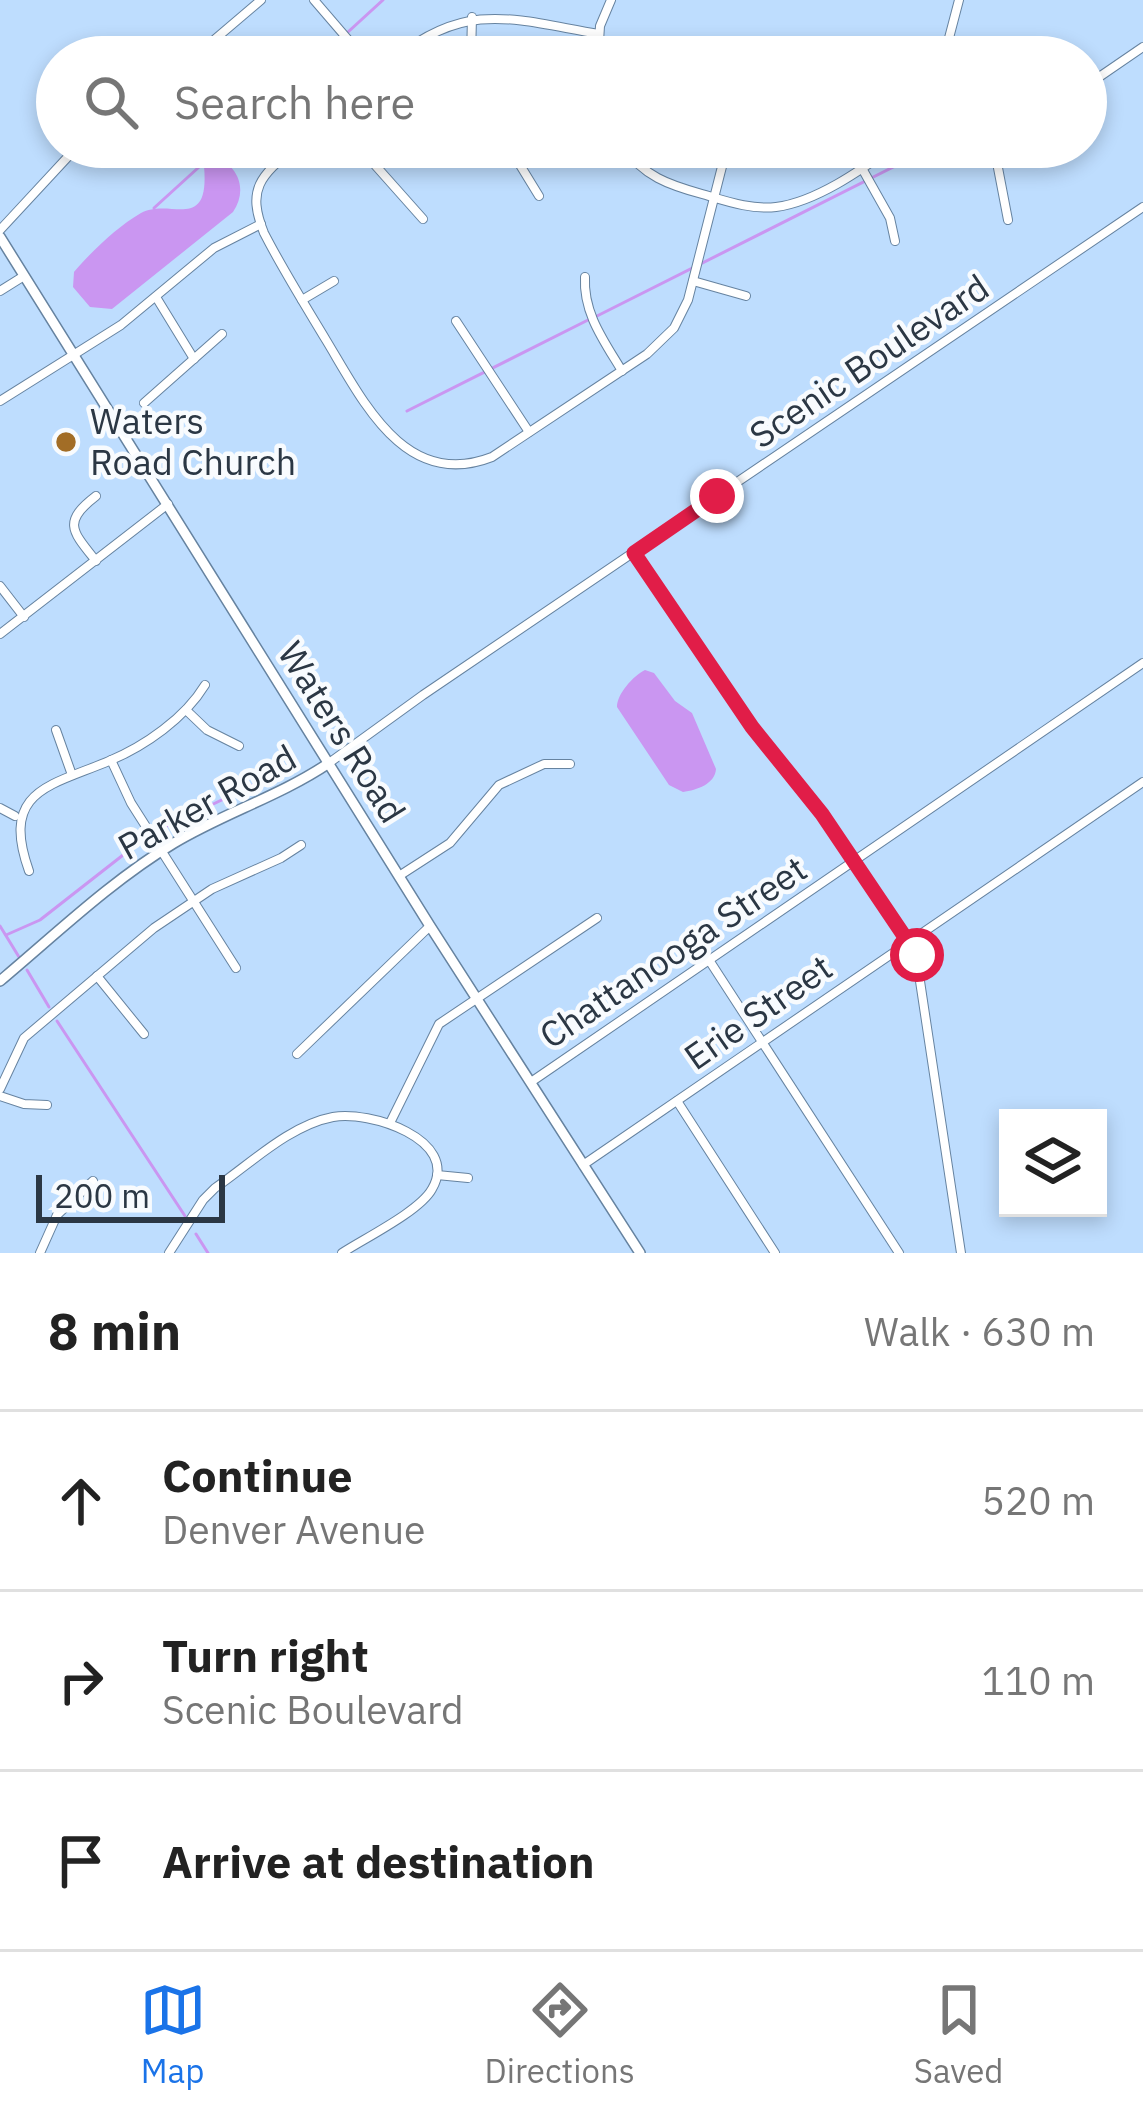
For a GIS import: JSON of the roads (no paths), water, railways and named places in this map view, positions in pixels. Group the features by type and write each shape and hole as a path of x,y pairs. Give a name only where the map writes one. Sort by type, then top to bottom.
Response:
{"street":[{"path":"219,36 261,0"},
{"path":"314,0 345,36"},
{"path":"423,36 472,16 599,34 611,0"},
{"path":"949,36 958,0"},
{"path":"472,16 472,36"},
{"path":"1107,72 1143,47"},
{"path":"0,233 58,168"},
{"path":"270,168 257,189 256,207 302,300 375,421 420,457 446,465 477,463 656,349 674,328 693,281 722,168"},
{"path":"378,168 423,219"},
{"path":"522,168 539,196"},
{"path":"642,168 660,181 749,206 791,204 859,168"},
{"path":"862,168 890,218 895,241"},
{"path":"998,168 1008,220"},
{"name":"Scenic Boulevard","path":"329,764 1143,207"},
{"path":"1,398 74,355 156,297 214,248 261,224"},
{"name":"Waters Road","path":"0,233 430,926 640,1253"},
{"path":"0,291 24,276"},
{"path":"585,278 586,302 622,370"},
{"path":"302,300 334,281"},
{"path":"693,281 746,296"},
{"path":"156,297 194,358"},
{"path":"456,321 529,432"},
{"path":"144,403 222,334"},
{"path":"96,561 77,538 73,525 76,513 97,496"},
{"path":"0,634 168,504"},
{"path":"634,553 764,744 854,861 917,955 962,1253"},
{"path":"0,586 24,617"},
{"name":"Chattanooga Street","path":"531,1082 1143,663"},
{"path":"29,872 17,847 15,816 32,792 139,746 186,710 205,685"},
{"path":"186,710 207,730 239,746"},
{"path":"56,730 72,775"},
{"path":"111,760 131,803 236,968"},
{"name":"Parker Road","path":"0,981 161,851 295,786 329,764"},
{"path":"399,876 450,843 500,785 544,764 571,764"},
{"name":"Erie Street","path":"583,1165 1143,782"},
{"path":"0,808 15,816"},
{"path":"47,1105 24,1105 0,1093 24,1038 192,901 301,845"},
{"path":"391,1123 434,1030 597,918"},
{"path":"297,1054 430,926"},
{"path":"709,960 899,1253"},
{"path":"97,976 144,1034"},
{"path":"677,1101 775,1253"},
{"path":"169,1253 215,1188 301,1129 332,1117 354,1115 391,1123 431,1151 436,1175 430,1193 358,1249 342,1253"},
{"path":"436,1175 468,1178"},
{"path":"40,1253 57,1214 93,1181"}],"waterway":[{"path":"348,32 383,0"},
{"path":"154,208 198,168"},
{"path":"597,316 891,168"},
{"path":"407,411 588,320"},
{"path":"163,828 295,765"},
{"path":"6,935 40,920 141,841"},
{"path":"0,926 19,957"},
{"path":"27,970 49,1007"},
{"path":"57,1021 185,1216"},
{"path":"196,1234 208,1253"}],"place":[{"name":"Waters Road Church","path":"66,442"}]}
